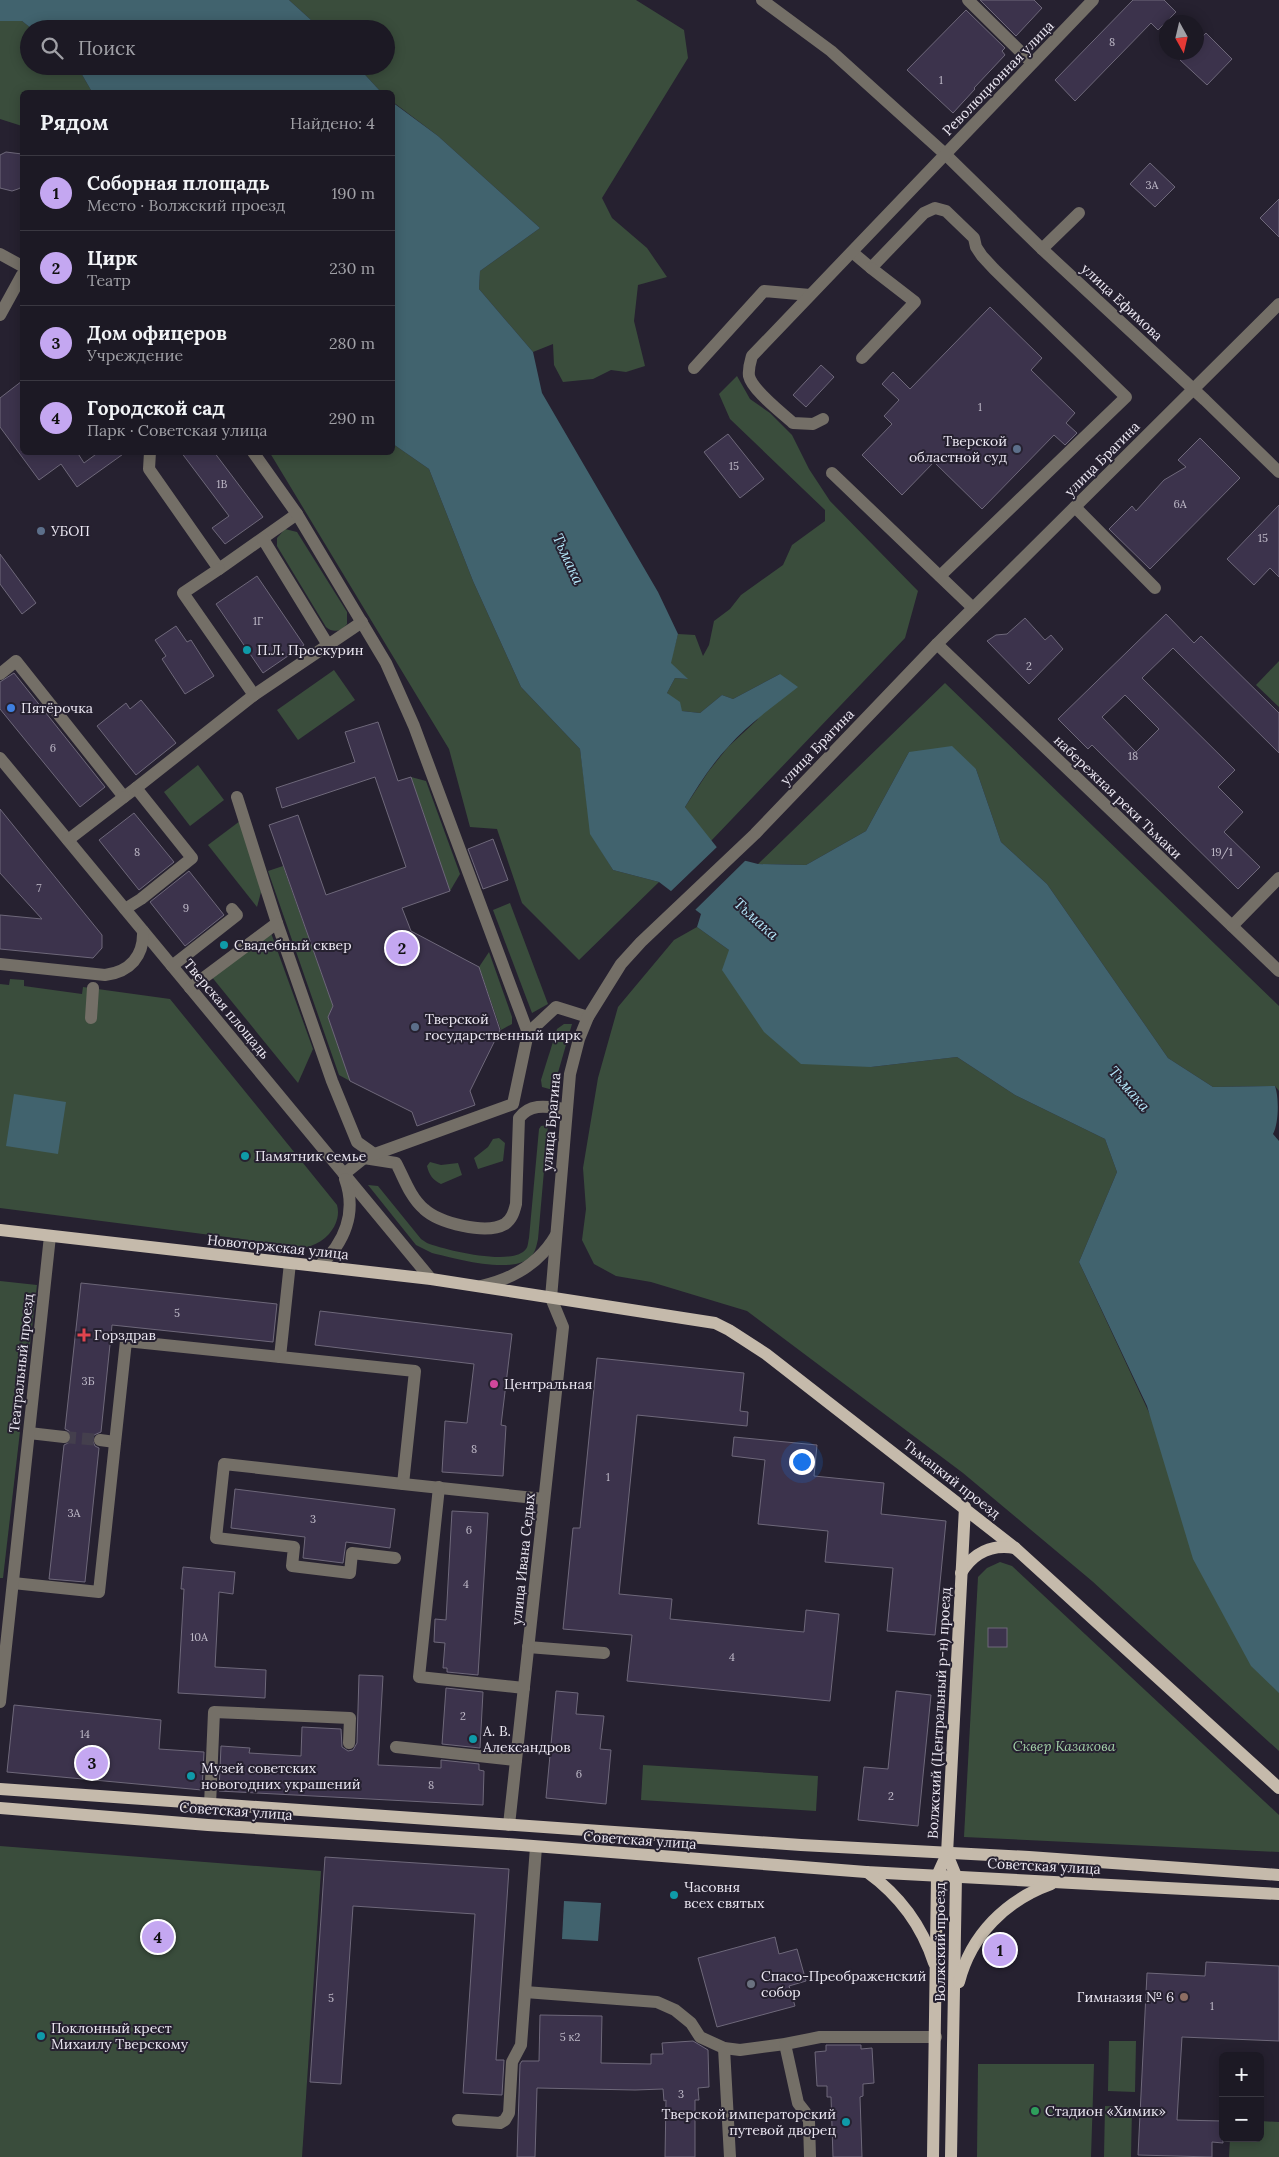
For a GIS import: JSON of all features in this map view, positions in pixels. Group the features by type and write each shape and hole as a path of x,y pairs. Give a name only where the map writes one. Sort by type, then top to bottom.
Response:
{"main road":[{"name":"Новоторжская улица","path":"0,1230 431,1279 551,1298"},
{"name":"Тьмацкий проезд","path":"551,1298 705,1321 729,1330 766,1354 965,1507 1015,1548 1279,1788"},
{"name":"Волжский (Центральный р-н) проезд","path":"947,1854 965,1507"},
{"name":"Волжский (Центральный р-н) проезд","path":"961,1573 975,1557 987,1550 1001,1547 1015,1548"},
{"name":"Советская улица","path":"0,1789 210,1805 947,1854 1029,1857 1279,1875"},
{"name":"Советская улица","path":"0,1808 218,1826 507,1844 866,1872 1279,1894"},
{"path":"507,1844 509,1825"},
{"name":"Волжский проезд","path":"932,2157 936,2037 937,1876 947,1854"},
{"name":"Волжский проезд","path":"947,1854 956,1876 951,2157"},
{"path":"866,1872 889,1890 912,1918 927,1944 936,1973"},
{"path":"955,2010 963,1970 973,1947 987,1927 1016,1901 1028,1893 1056,1882"}],"street":[{"path":"762,0 831,51 945,154"},
{"path":"968,0 1032,63"},
{"name":"Революционная улица","path":"823,419 813,424 792,423 755,387 749,378 752,356 1093,0"},
{"name":"улица Ефимова","path":"945,154 1042,249 1194,389 1279,472"},
{"path":"871,268 924,213 935,208 946,211 974,238 976,247 994,269 1126,397 940,576"},
{"path":"1042,249 1079,213"},
{"path":"852,252 915,302 862,358"},
{"path":"0,254 20,265"},
{"path":"0,315 20,279"},
{"path":"694,368 764,291 810,295"},
{"name":"улица Брагина","path":"551,1298 570,1074 579,1039 588,1017 613,975 641,942 755,834 937,644 1279,304"},
{"path":"150,455 150,470 219,569"},
{"path":"255,455 298,514 386,663 414,726 528,1033 513,1104 369,1156 344,1174 350,1203 348,1224 335,1250 319,1266"},
{"path":"832,472 973,608"},
{"path":"1075,506 1155,588"},
{"path":"254,695 183,593 298,514"},
{"path":"263,539 328,645"},
{"path":"68,840 254,695 362,622"},
{"name":"набережная реки Тьмаки","path":"937,644 1279,971"},
{"path":"0,674 16,661 124,797"},
{"name":"Тверская площадь","path":"0,758 431,1279"},
{"path":"125,909 141,899 192,858 136,788"},
{"path":"237,797 277,923 332,1081 357,1142 369,1156 396,1162 416,1201 425,1211 438,1218 480,1228 497,1227 506,1223 513,1214 516,1204 519,1118 524,1111 532,1107 566,1109"},
{"path":"1232,926 1279,878"},
{"path":"172,966 237,915 232,909"},
{"path":"190,988 277,923"},
{"path":"0,964 105,975 116,973 130,966 137,957 142,947 143,931"},
{"path":"91,1018 93,988"},
{"path":"528,1033 556,1007 588,1017"},
{"path":"481,1286 506,1279 528,1266 544,1252 557,1233"},
{"name":"Театральный проезд","path":"0,1702 6,1599 13,1583 50,1236"},
{"path":"280,1357 290,1263"},
{"name":"улица Ивана Седых","path":"509,1825 563,1327 551,1298"},
{"path":"13,1583 99,1592 126,1340 415,1371 403,1484"},
{"path":"29,1433 64,1437"},
{"path":"100,1440 115,1442"},
{"path":"395,1558 352,1553 350,1573 292,1566 294,1547 216,1538 224,1464 544,1499"},
{"path":"440,1487 419,1677 524,1688"},
{"path":"528,1646 604,1653"},
{"path":"210,1805 214,1712 350,1718 349,1743"},
{"path":"396,1747 516,1760"},
{"path":"458,2120 500,2123 505,2120 509,2113 512,2062 521,2045 536,1847"},
{"path":"525,1992 657,2002 675,2010 691,2023 700,2037 724,2048 740,2050 820,2037 936,2037"},
{"path":"785,2044 798,2103 805,2112 809,2122 810,2157"},
{"path":"724,2048 730,2157"}],"green space":[{"path":"289,0 636,0 684,30 688,58 602,198 612,218 647,248 667,277 638,285 634,321 645,366 626,372 611,370 593,379 563,382 554,365 553,344 533,352 479,289 480,271 540,228 438,136 395,104 395,90 379,90 365,75 395,75 395,20 311,20"},
{"path":"0,21 20,21 20,75 82,75 91,90 20,90 20,125 0,119"},
{"path":"737,376 750,399 770,413 792,435 809,469 830,501 918,591 905,638 710,842 685,807 708,772 728,747 757,720 780,674 733,699 722,695 700,713 682,711 667,693 675,678 687,679 670,663 678,634 695,635 703,656 709,645 714,621 730,609 741,595 783,565 792,545 825,521 825,510 730,419 719,394"},
{"path":"395,445 429,469 473,581 521,687 580,749 591,834 613,870 659,882 579,960 522,903 497,829 470,827 449,749 271,455 395,455"},
{"path":"285,529 297,532 347,612 347,624 342,629 334,631 326,627 277,546 277,538"},
{"path":"1279,661 1279,707 1256,685"},
{"path":"334,670 355,700 298,740 277,710"},
{"path":"945,683 1279,1006 1279,1091 1275,1086 1213,1087 1168,1058 1047,884 1001,842 976,769 909,752 866,831 806,865 758,864"},
{"path":"198,765 224,800 190,826 164,792"},
{"path":"411,777 426,781 460,874 450,891"},
{"path":"244,818 261,892 257,907 208,845"},
{"path":"283,866 333,1006 328,1017 350,1081 339,1075 268,871"},
{"path":"510,903 548,1004 532,1013 493,910"},
{"path":"697,927 729,950 871,1067 957,1057 1015,1095 1105,1139 1117,1172 1079,1262 1279,1692 1279,1751 1092,1581 963,1473 747,1311 651,1282 616,1276 594,1264 582,1240 586,1209 583,1168 598,1078 618,1007 674,940"},
{"path":"271,933 313,1049 298,1083 211,976"},
{"path":"489,952 512,1017 512,1024 501,1030 479,967"},
{"path":"10,979 24,980 24,986 82,994 83,987 170,999 337,1205 338,1213 334,1228 320,1242 298,1249 287,1249 239,1242 242,1239 0,1208 0,984 9,985"},
{"path":"564,1024 572,1024 553,1090 542,1087 541,1080 557,1029"},
{"path":"548,1125 538,1239 533,1254 525,1261 514,1264 485,1264 432,1253 416,1245 368,1185 378,1186 421,1239 427,1243 463,1253 494,1257 508,1257 519,1254 527,1248 529,1238 539,1129 541,1126"},
{"path":"499,1138 505,1143 503,1161 478,1169 474,1158 488,1147 493,1139"},
{"path":"430,1162 441,1165 458,1163 462,1175 441,1184 429,1172 427,1166"},
{"path":"0,1281 37,1285 3,1578 0,1578"},
{"name":"Сквер Казакова","path":"1000,1562 1012,1566 1279,1815 1279,1852 964,1837 978,1577 987,1568"},
{"path":"643,1765 818,1776 816,1811 641,1800"},
{"path":"0,1846 321,1871 302,2157 0,2157"},
{"path":"1109,2041 1136,2041 1135,2092 1108,2091"},
{"name":"Стадион «Химик»","path":"978,2064 1094,2064 1091,2157 977,2157"},
{"path":"1105,2106 1132,2107 1131,2157 1104,2157"},
{"path":"1264,2121 1279,2122 1279,2157 1229,2157 1230,2142 1264,2142"}],"water":[{"path":"0,0 289,0 311,20 20,20 0,21"},
{"path":"82,75 365,75 379,90 91,90"},
{"name":"Тьмака","path":"395,104 438,136 540,228 480,271 479,289 533,352 542,393 658,592 678,634 671,663 688,679 675,678 667,693 680,702 682,711 700,713 722,695 733,699 780,674 798,687 761,716 736,739 710,768 685,807 723,855 758,864 806,865 866,831 909,752 952,746 976,769 1001,842 1047,884 1168,1058 1213,1087 1275,1086 1278,1110 1273,1134 1279,1141 1279,1693 1251,1666 1193,1559 1147,1406 1079,1262 1117,1172 1105,1139 1015,1095 957,1057 871,1067 801,1064 764,1032 722,970 729,950 697,927 701,914 659,882 613,870 590,834 580,749 521,687 473,581 429,469 395,445"},
{"path":"14,1094 66,1102 58,1154 6,1146"},
{"path":"564,1901 601,1903 598,1941 562,1939"}],"pier":[{"path":"718,846 724,853 747,859 693,912 669,893"}],"building":[{"path":"980,0 1034,0 1042,8 1016,36"},
{"path":"1133,0 1164,0 1176,12 1173,15 1159,15 1159,29 1151,23 1075,101 1055,80"},
{"path":"966,10 1005,48 1002,51 1005,55 953,113 907,70"},
{"path":"1206,33 1232,59 1207,85 1180,60 1204,60 1204,35"},
{"path":"6,152 20,154 20,188 12,191 0,188 0,155"},
{"path":"1150,163 1175,187 1155,207 1130,184"},
{"path":"1279,199 1279,237 1260,218"},
{"path":"990,307 1042,358 1031,370 1075,413 1066,423 1077,433 1065,445 1054,435 982,509 934,462 902,495 862,455 892,424 884,416 899,400 882,384 893,372 910,389"},
{"path":"821,365 834,377 806,407 793,395"},
{"path":"20,383 20,454 0,427 0,398"},
{"path":"728,434 764,479 740,498 704,452"},
{"path":"1200,438 1240,478 1150,569 1109,529 1132,506 1136,511 1164,480 1186,467 1178,460"},
{"path":"21,455 79,455 84,463 95,455 122,455 77,487 61,464 39,480"},
{"path":"183,455 216,455 263,517 225,544 212,528 229,516"},
{"path":"1279,505 1279,577 1270,568 1254,585 1227,559"},
{"path":"0,554 36,603 22,614 0,584"},
{"path":"257,576 304,645 263,673 216,604"},
{"path":"1166,614 1194,643 1201,636 1279,713 1279,753 1173,648 1142,678 1235,770 1218,787 1243,812 1224,832 1260,867 1238,889 1092,745 1088,749 1058,719","holes":["1125,695 1159,729 1136,752 1102,717"]},
{"path":"1025,618 1045,640 1051,635 1063,649 1029,684 987,641 996,635 1007,634"},
{"path":"176,626 187,642 191,640 214,676 185,694 162,659 166,656 155,640"},
{"path":"14,673 105,787 80,807 0,709 0,682"},
{"path":"141,700 176,743 136,775 97,726 126,703 130,709"},
{"path":"378,722 398,781 411,777 450,891 402,908 411,931 479,967 500,1030 470,1091 475,1105 417,1126 412,1112 350,1081 328,1017 333,1006 269,825 298,815 326,895 406,867 375,777 282,808 276,788 355,762 345,732"},
{"path":"0,809 102,935 102,948 93,958 0,949 0,915 42,919 0,873"},
{"path":"134,813 174,862 139,890 99,840"},
{"path":"493,839 508,880 483,889 468,849"},
{"path":"189,871 224,915 185,946 150,902"},
{"path":"81,1283 277,1304 273,1342 112,1325 101,1432 94,1435 92,1439 95,1446 99,1448 85,1582 49,1579 64,1445 70,1442 72,1437 69,1431 65,1429"},
{"path":"320,1311 512,1334 501,1425 506,1426 503,1476 442,1472 445,1421 467,1423 474,1364 315,1345"},
{"path":"597,1358 744,1373 740,1411 748,1412 747,1426 637,1415 619,1594 672,1599 670,1619 804,1632 806,1610 839,1614 830,1701 627,1681 632,1635 563,1629 573,1528 580,1528"},
{"path":"734,1437 817,1445 814,1476 884,1483 881,1514 946,1521 935,1635 887,1631 893,1568 825,1562 828,1531 758,1524 765,1460 732,1456"},
{"path":"235,1489 395,1509 390,1548 346,1542 343,1563 303,1558 305,1537 231,1528"},
{"path":"452,1511 488,1513 478,1675 447,1672 447,1668 443,1668 445,1643 434,1642 435,1619 446,1620"},
{"path":"183,1567 235,1572 233,1594 219,1592 215,1667 266,1670 265,1698 178,1693 184,1589 181,1589"},
{"path":"988,1628 1007,1628 1007,1647 988,1647"},
{"path":"359,1675 383,1676 378,1765 441,1768 441,1760 479,1764 479,1770 484,1771 483,1805 219,1791 221,1746 250,1748 249,1753 301,1756 302,1727 341,1729 342,1747 348,1751 353,1750 357,1743"},
{"path":"446,1688 483,1692 480,1748 442,1744"},
{"path":"556,1691 578,1693 576,1714 604,1716 600,1749 611,1750 606,1804 546,1798"},
{"path":"896,1691 931,1695 918,1826 858,1820 864,1767 888,1769"},
{"path":"14,1705 161,1720 159,1749 204,1752 202,1790 7,1772"},
{"path":"325,1857 509,1869 496,2060 504,2060 502,2095 463,2093 475,1914 353,1906 341,2084 310,2082"},
{"name":"Спасо-Преображенский собор","path":"775,1937 779,1954 797,1949 806,1981 789,1986 795,2006 717,2027 698,1958"},
{"path":"1206,1962 1279,1966 1279,2041 1182,2037 1177,2120 1219,2121 1219,2142 1223,2143 1212,2142 1212,2157 1138,2155 1147,1973 1205,1976"},
{"path":"540,2015 602,2016 601,2063 651,2064 651,2054 663,2054 662,2043 693,2041 708,2050 709,2087 698,2088 699,2100 695,2100 695,2157 665,2157 666,2100 664,2101 663,2089 537,2088 535,2157 517,2157 520,2064 522,2061 539,2061"},
{"name":"Тверской императорский путевой дворец","path":"826,2045 861,2045 861,2049 872,2048 874,2083 863,2084 863,2096 860,2097 862,2157 833,2157 831,2097 827,2097 827,2086 817,2086 815,2052 826,2051"}],"tunnel":[{"path":"64,1437 100,1440"}],"place":[{"name":"Тверской областной суд","path":"1017,449"},
{"name":"УБОП","path":"41,531"},
{"name":"П.Л. Проскурин","path":"247,650"},
{"name":"Пятёрочка","path":"11,708"},
{"name":"Свадебный сквер","path":"224,945"},
{"name":"Цирк","path":"402,948"},
{"name":"Тверской государственный цирк","path":"415,1027"},
{"name":"Памятник семье","path":"245,1156"},
{"name":"Горздрав","path":"84,1335"},
{"name":"Центральная","path":"494,1384"},
{"name":"А. В. Александров","path":"473,1739"},
{"name":"Дом офицеров","path":"92,1763"},
{"name":"Музей советских новогодних украшений","path":"191,1776"},
{"name":"Часовня всех святых","path":"674,1895"},
{"name":"Городской сад","path":"158,1937"},
{"name":"Соборная площадь","path":"1000,1950"},
{"name":"Спасо-Преображенский собор","path":"751,1984"},
{"name":"Гимназия № 6","path":"1184,1997"},
{"name":"Поклонный крест Михаилу Тверскому","path":"41,2036"},
{"name":"Стадион «Химик»","path":"1035,2111"},
{"name":"Тверской императорский путевой дворец","path":"846,2122"}]}
